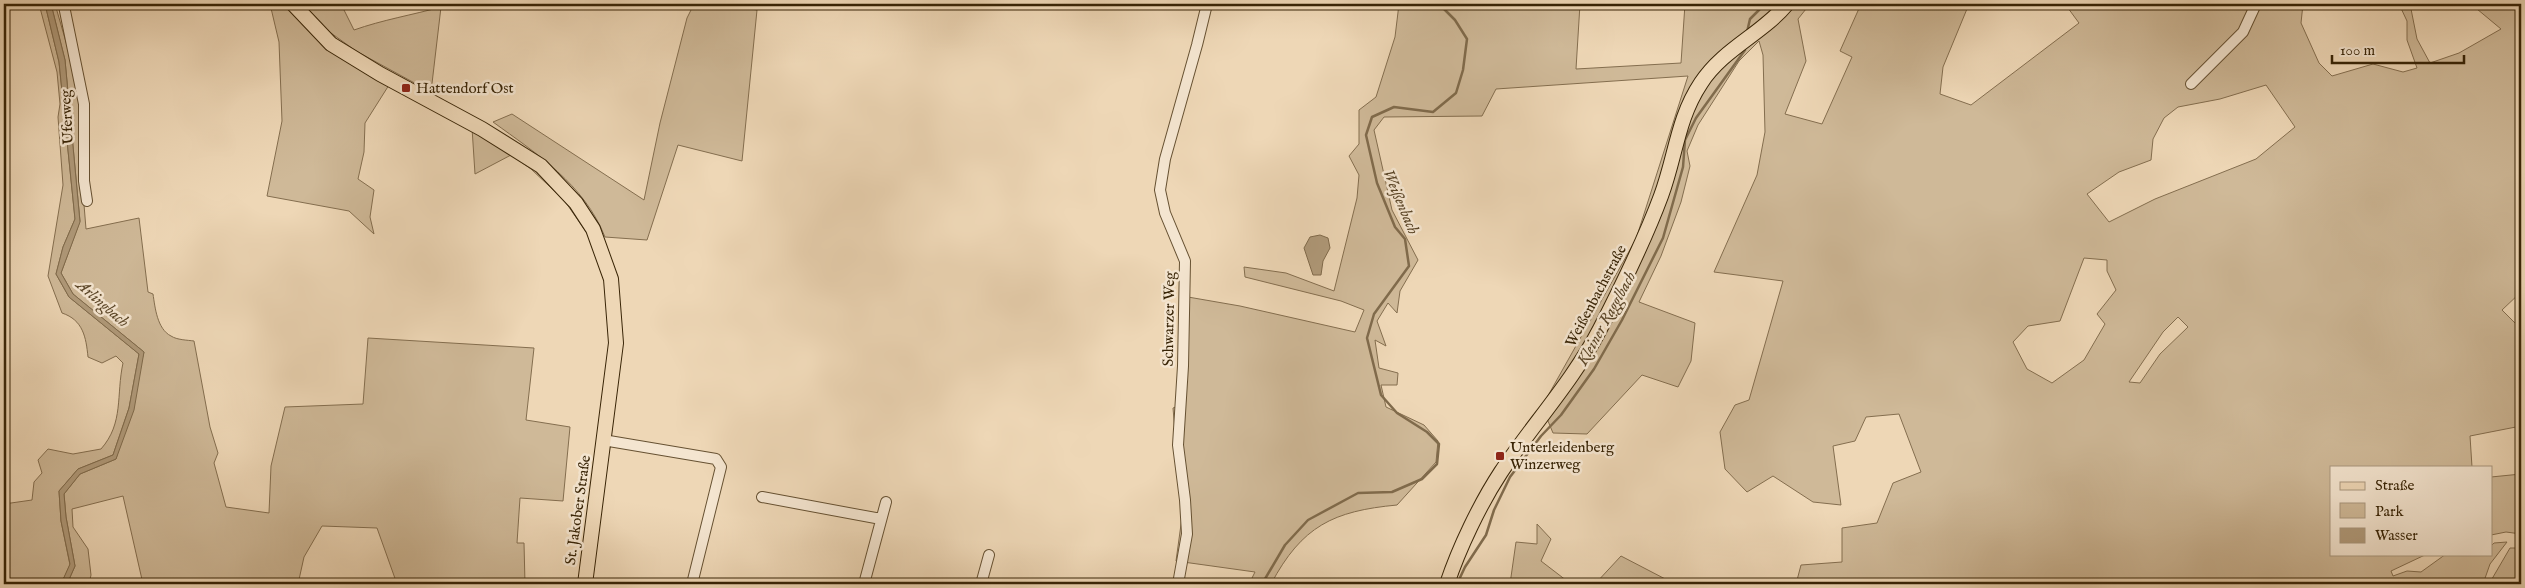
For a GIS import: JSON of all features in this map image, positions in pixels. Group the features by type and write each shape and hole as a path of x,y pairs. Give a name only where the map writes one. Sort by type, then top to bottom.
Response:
{"main road":[{"name":"St. Jakober Straße","path":"293,4 331,44 380,74 487,132 541,166 576,203 596,237 611,279 616,342 585,584"},
{"name":"Weißenbachstraße","path":"1447,584 1456,559 1500,474 1568,380 1603,323 1638,253 1662,194 1680,126 1690,101 1702,81 1728,53 1770,21 1787,4"}],"street":[{"name":"Uferweg","path":"65,4 84,104 84,181 87,201"},
{"name":"Schwarzer Weg","path":"1178,584 1187,534 1186,500 1178,445 1183,366 1185,261 1165,213 1160,190 1165,159 1198,45 1206,4"},
{"path":"2191,84 2243,32 2256,4"},
{"name":"St. Jakober Straße","path":"603,440 716,459 721,467 692,584"},
{"path":"762,497 881,519"},
{"path":"864,584 886,502"},
{"path":"981,584 989,554"}],"green space":[{"path":"39,4 45,4 59,62 75,219 63,247 56,274 69,297 139,354 129,408 113,455 78,469 59,491 61,521 70,565 61,584 4,584 4,504 32,500 34,482 42,473 38,460 48,449 73,454 101,449 113,429 116,419 123,363 116,356 102,363 88,357 82,330 75,320 62,313 48,276 63,185 57,72"},
{"path":"51,4 55,4 81,94 81,168 86,229 139,218 148,292 153,294 160,323 166,333 173,337 194,341 210,427 218,453 214,463 226,507 269,513 271,466 285,407 363,404 368,338 534,348 526,420 570,427 563,501 520,498 517,543 524,543 525,584 397,584 377,528 322,526 304,557 298,584 143,584 123,496 72,509 73,527 88,549 91,575 89,584 67,584 75,566 64,494 80,474 116,459 144,352 73,294 61,273 80,221 65,60"},
{"path":"270,4 289,4 389,85 365,123 364,152 358,179 374,190 370,217 374,234 349,211 267,196 282,121 279,42"},
{"path":"301,4 341,4 354,30 441,7 431,92 356,51 324,28"},
{"path":"694,4 722,4 757,10 742,161 678,145 647,240 605,237 585,201 572,186 542,158 493,122 512,114 644,200 660,123 687,18"},
{"path":"1399,4 1580,4 1576,69 1681,63 1685,4 1810,4 1798,19 1806,61 1785,114 1822,124 1852,57 1840,51 1861,4 1969,4 1943,67 1940,94 1971,105 2079,23 2065,4 2303,4 2301,23 2319,63 2332,76 2373,64 2403,72 2417,68 2407,40 2407,21 2399,4 2410,4 2417,39 2430,63 2459,53 2501,29 2471,4 2521,4 2521,292 2502,310 2519,327 2521,341 2521,426 2470,436 2472,466 2330,466 2330,556 2423,556 2391,571 2393,576 2407,571 2421,572 2443,556 2492,556 2492,545 2494,543 2507,542 2490,564 2483,584 1796,584 1801,565 1842,562 1842,528 1877,523 1893,483 1921,472 1899,414 1866,417 1855,441 1833,446 1841,505 1813,502 1773,476 1747,492 1725,469 1720,432 1735,405 1749,400 1783,281 1714,272 1757,175 1765,132 1763,55 1759,41 1739,61 1698,125 1687,151 1690,166 1681,202 1661,256 1639,302 1695,323 1691,361 1678,387 1642,375 1587,434 1553,433 1543,409 1545,401 1636,239 1688,76 1496,89 1482,116 1384,117 1374,130 1392,210 1418,260 1400,291 1397,313 1388,303 1377,321 1386,346 1375,340 1379,368 1398,373 1397,385 1381,385 1386,407 1424,425 1438,441 1436,462 1397,505 1374,508 1337,517 1308,535 1295,548 1271,584 1249,584 1255,572 1176,561 1182,517 1173,408 1184,404 1188,297 1240,306 1355,332 1364,310 1341,301 1245,277 1244,267 1286,273 1334,291 1357,198 1359,175 1349,156 1359,144 1359,110 1376,97 1395,37","holes":["2266,85 2295,127 2256,159 2155,199 2109,222 2087,194 2119,172 2151,160 2153,139 2164,118 2178,107 2220,99","2084,258 2107,260 2107,271 2116,290 2097,314 2105,324 2084,360 2052,383 2027,369 2013,342 2028,326 2060,321","2178,317 2188,327 2160,354 2140,383 2129,382 2163,332"]},
{"path":"472,128 544,173 565,195 589,236 564,200 531,169 511,155 475,174"},
{"path":"2521,474 2521,534 2506,532 2492,535 2492,477"},
{"path":"1537,524 1551,539 1541,561 1571,584 1510,584 1516,542 1537,544"},
{"path":"2510,548 2521,548 2521,584 2489,584"},
{"path":"1621,556 1671,582 1669,584 1595,584"}],"water":[{"name":"Arlingbach","path":"45,4 51,4 65,60 80,222 61,273 73,294 144,352 134,410 116,459 80,474 64,494 75,566 67,584 61,584 70,564 61,521 59,491 78,469 113,455 129,408 139,354 69,297 56,274 63,247 75,219 59,62"},
{"path":"1320,235 1328,238 1330,248 1323,261 1321,275 1313,275 1304,248 1310,237"}],"waterway":[{"name":"Weißenbach","path":"1262,584 1285,545 1308,520 1358,493 1392,492 1422,479 1437,464 1439,444 1427,432 1397,413 1381,395 1367,338 1374,314 1409,266 1405,239 1395,227 1377,183 1366,135 1372,117 1394,107 1433,112 1456,93 1463,70 1467,39 1455,20 1439,4"},
{"name":"Kleiner Ragglbach","path":"1747,32 1750,19 1765,4"},
{"name":"Kleiner Ragglbach","path":"1457,584 1465,567 1486,535 1494,510 1510,477 1541,436 1561,415 1594,369 1622,320 1663,238 1683,167 1685,140 1696,118 1745,50"}],"place":[{"name":"Hattendorf Ost","path":"406,88"},
{"name":"Unterleidenberg Winzerweg","path":"1500,456"}]}
